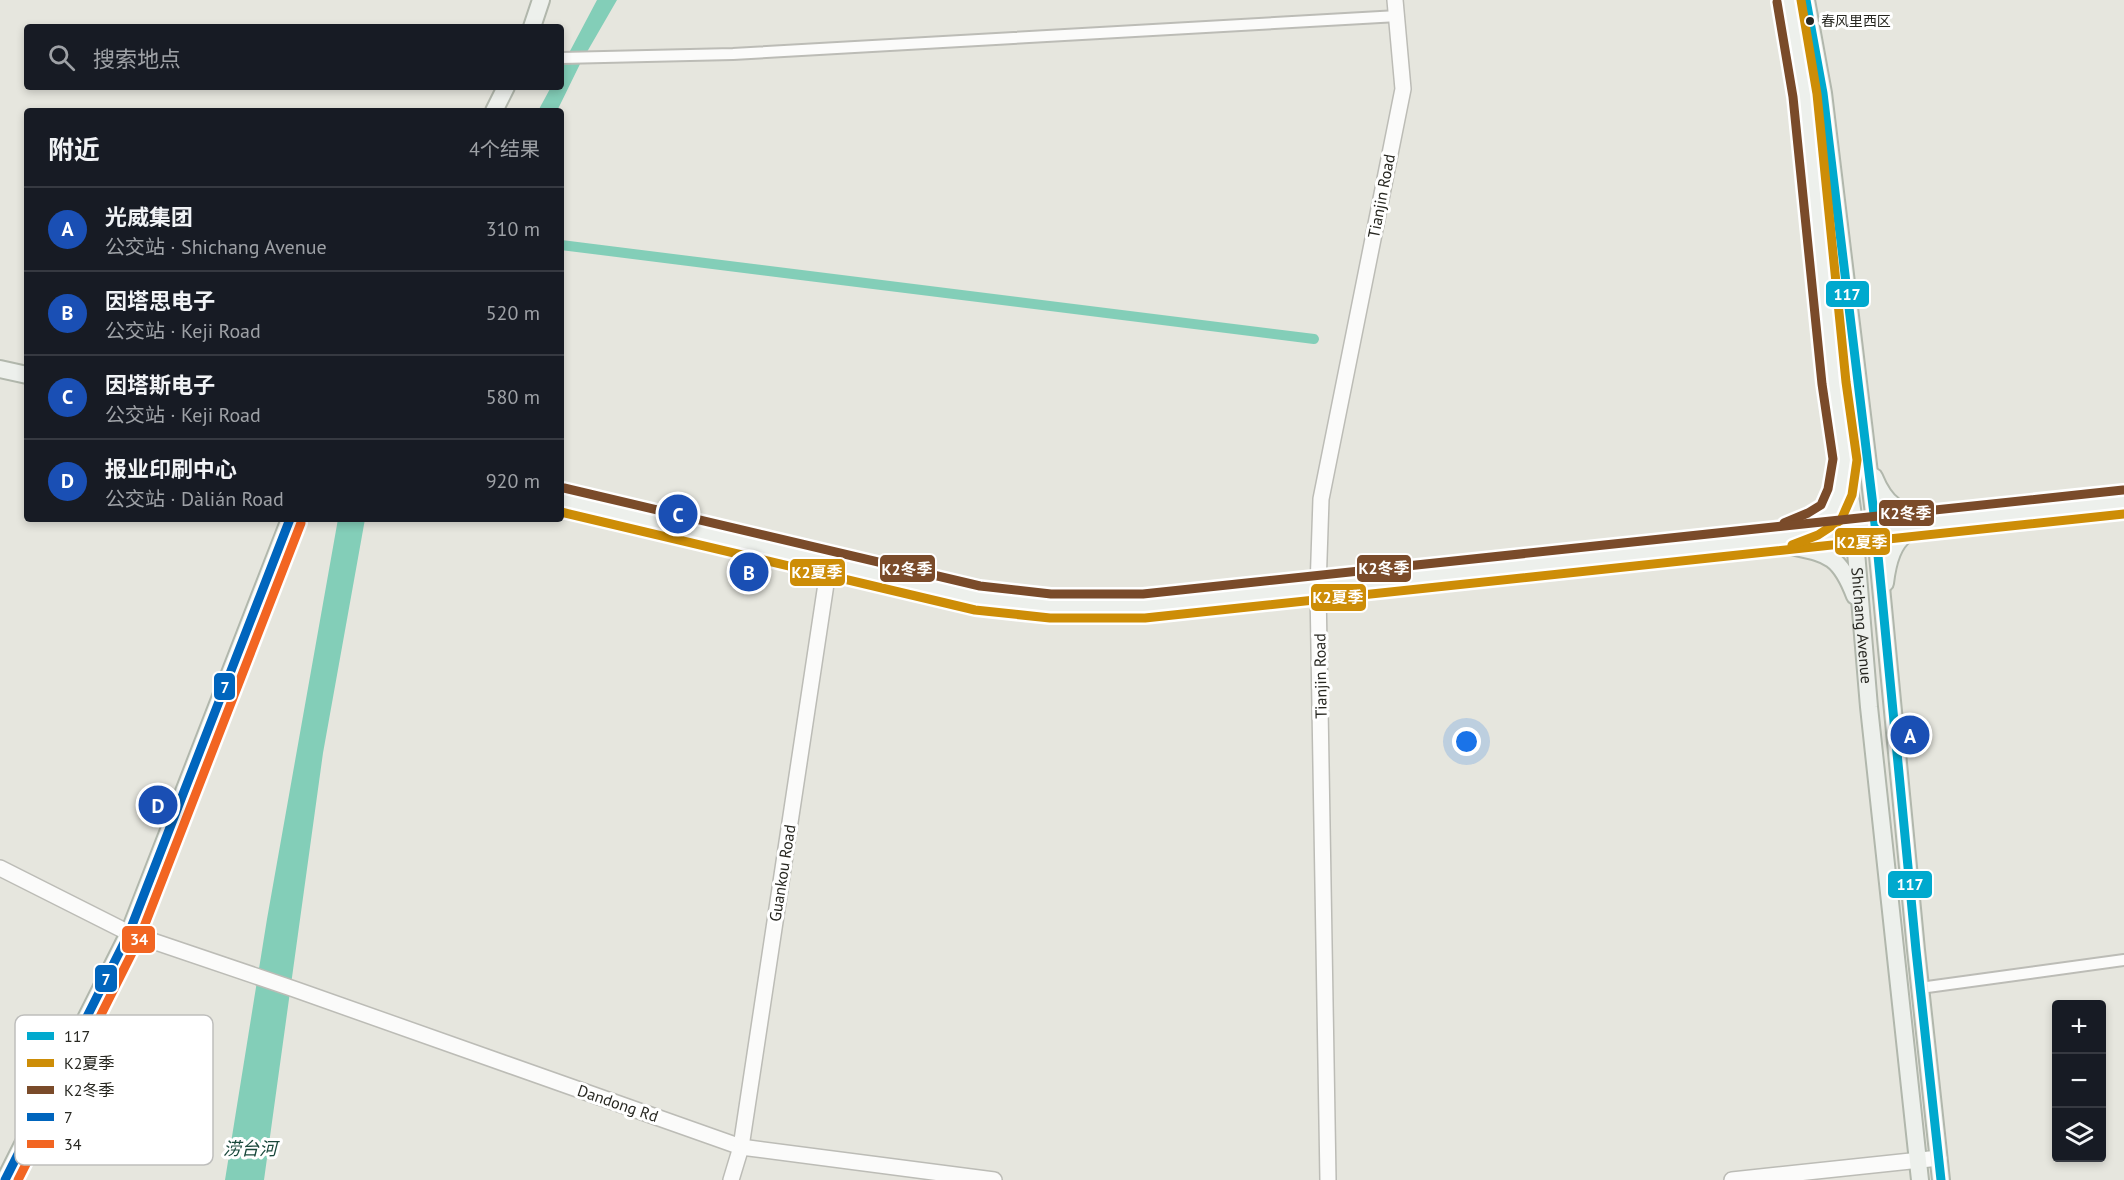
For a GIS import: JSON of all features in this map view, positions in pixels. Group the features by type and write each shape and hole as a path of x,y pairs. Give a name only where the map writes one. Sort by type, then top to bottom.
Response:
{"main road":[{"path":"533,24 542,0"},
{"name":"Tianjin Road","path":"1328,1180 1318,588 1321,499 1403,89 1395,0"},
{"name":"Shichang Avenue","path":"1789,0 1805,95 1834,383 1855,532 1869,707 1920,1180"},
{"name":"Shichang Avenue","path":"1806,0 1823,93 1875,530 1941,1180"},
{"path":"496,108 504,90"},
{"path":"0,369 24,374"},
{"path":"1866,456 1881,492 1893,507 1908,514 1944,521"},
{"path":"1770,541 1814,524 1831,513 1840,492 1845,459"},
{"path":"564,501 978,598 1050,606 1143,606 2124,502"},
{"path":"1882,609 1887,568 1894,547 1906,534 1944,521"},
{"path":"88,1015 129,933 289,522"},
{"path":"1770,541 1813,551 1835,559 1848,577 1862,614"},
{"name":"Guankou Road","path":"731,1180 741,1147 829,564"},
{"name":"Dandong Rd","path":"0,868 129,933 741,1147 994,1180"},
{"path":"1732,1180 1939,1158"},
{"path":"5,1180 15,1160"}],"street":[{"path":"564,58 745,53 1398,16"},
{"path":"1920,988 2124,960"}],"water":[{"path":"597,0 617,0 580,64 558,108 540,108 549,90 564,90 564,62"},
{"name":"涝台河","path":"337,522 364,522 323,753 264,1180 225,1180 267,919"}],"waterway":[{"path":"564,245 1314,339"}],"transit line":[{"name":"K2夏季","path":"1792,545 1818,535 1841,520 1852,495 1857,460 1846,382 1817,94 1801,0"},
{"name":"117","path":"1806,0 1823,93 1874,514 1916,950 1941,1180"},
{"name":"K2冬季","path":"1777,2 1793,97 1822,384 1833,459 1828,489 1821,505 1784,523"},
{"name":"K2冬季","path":"564,488 980,586 1051,594 1143,594 2123,490"},
{"name":"K2夏季","path":"564,513 975,610 1050,618 1145,618 2124,514"},
{"name":"7","path":"88,1015 129,933 289,522"},
{"name":"34","path":"101,1015 140,937 301,523"},
{"name":"7","path":"5,1180 15,1160"},
{"name":"34","path":"18,1180 26,1165"}],"place":[{"name":"春风里西区","path":"1810,21"},
{"name":"因塔斯电子","path":"678,514"},
{"name":"因塔思电子","path":"749,572"},
{"name":"光威集团","path":"1910,735"},
{"name":"报业印刷中心","path":"158,805"}]}
